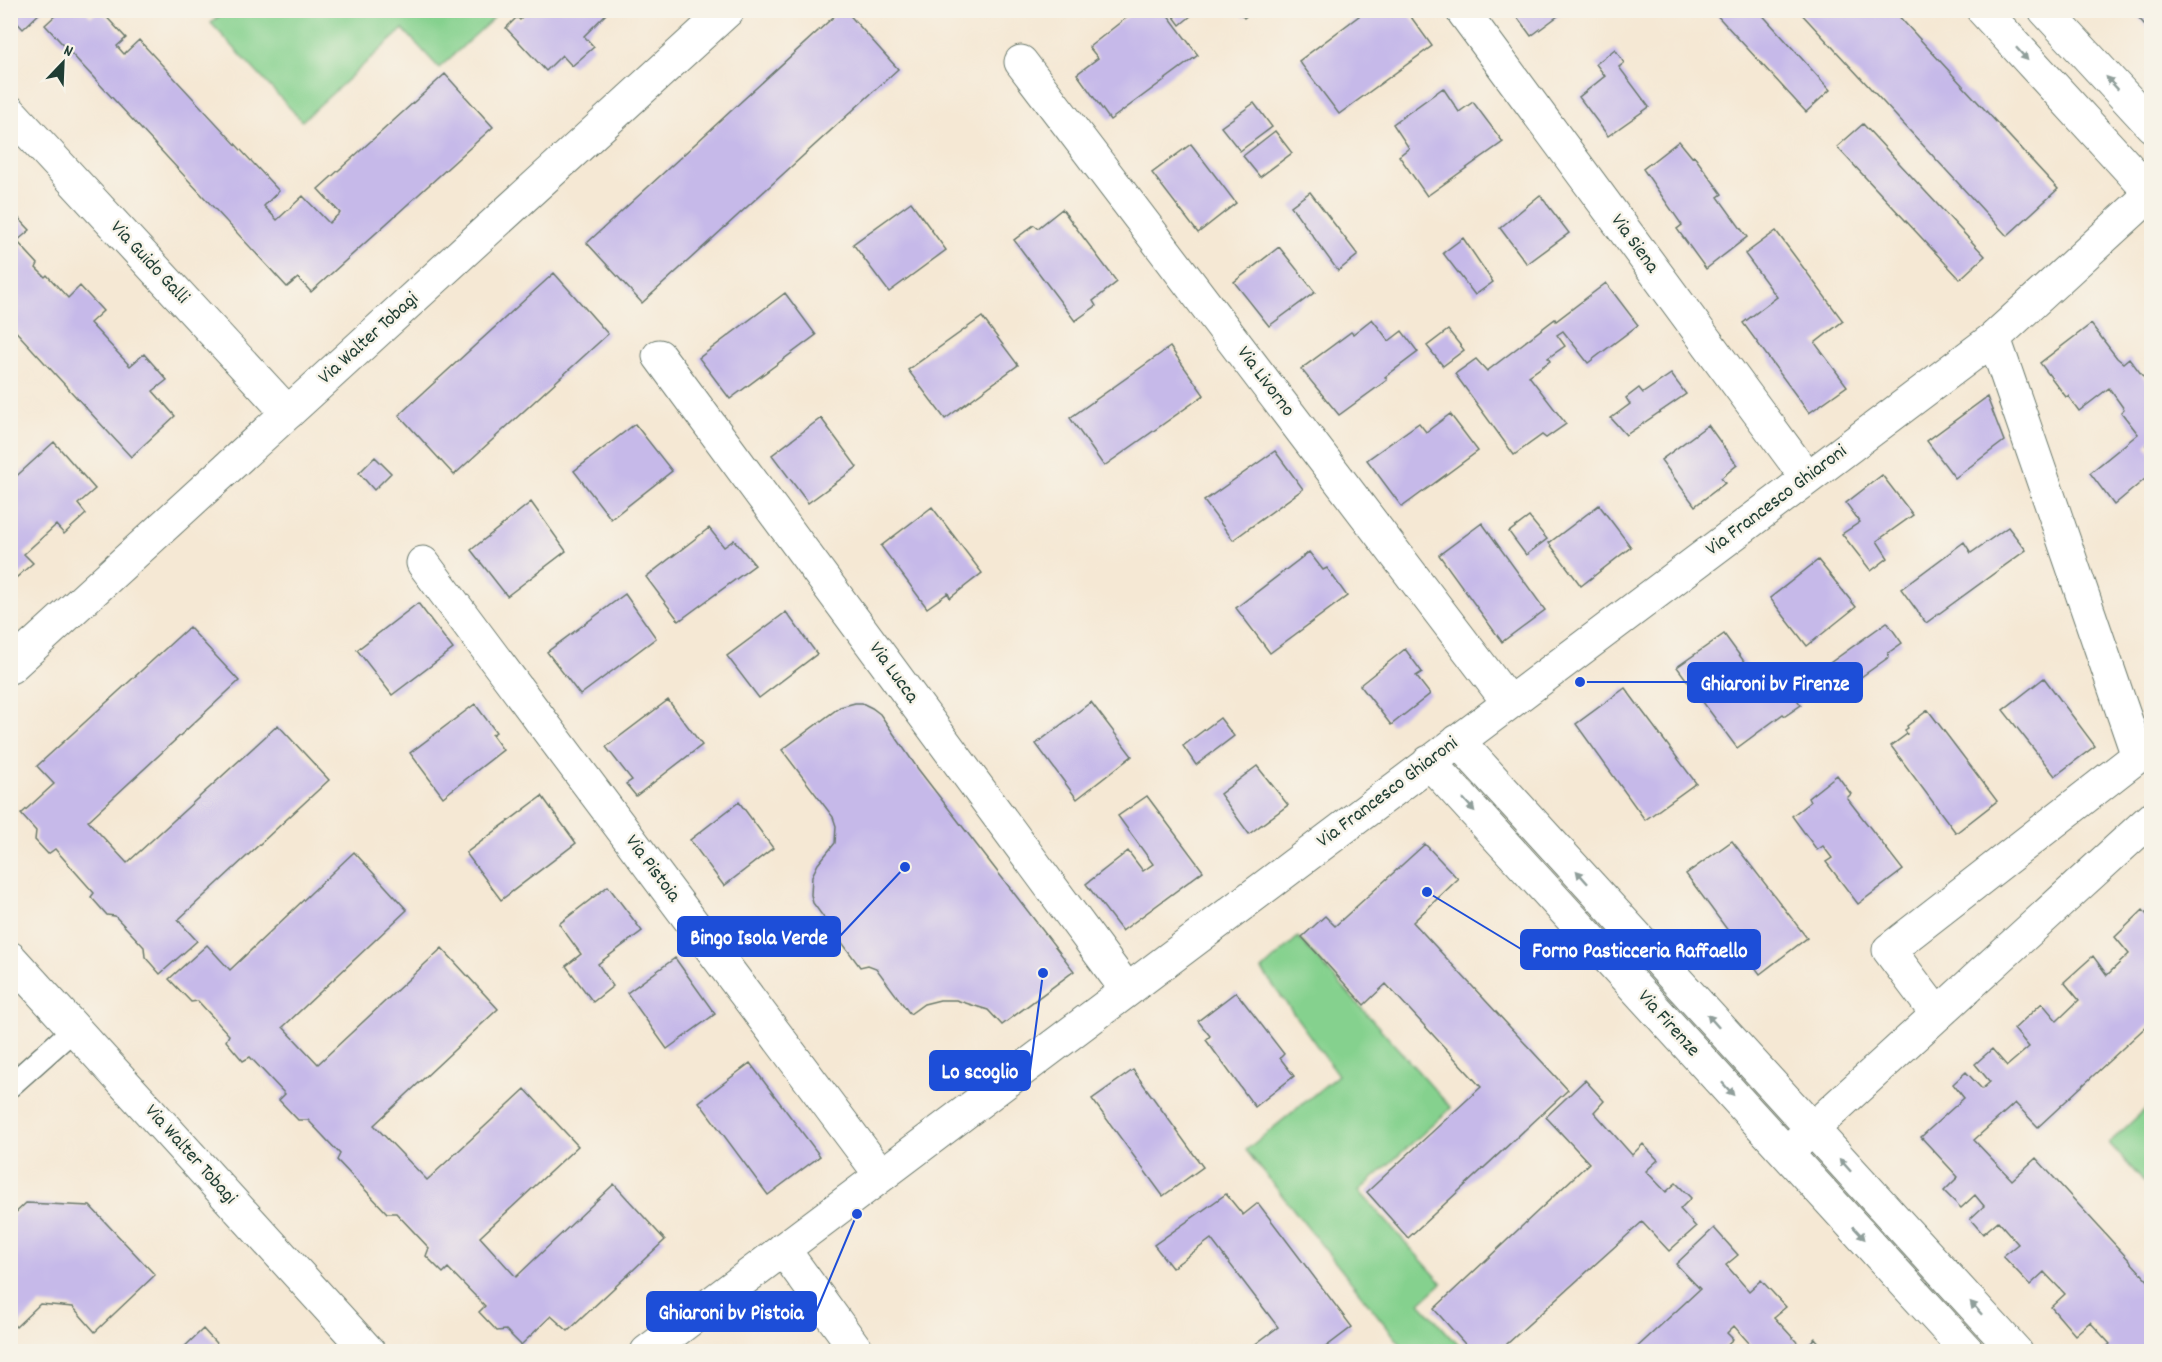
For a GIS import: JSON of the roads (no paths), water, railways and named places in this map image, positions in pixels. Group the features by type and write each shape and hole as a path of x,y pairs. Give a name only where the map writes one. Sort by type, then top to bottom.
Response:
{"street":[{"name":"Via Walter Tobagi","path":"10,667 728,10"},
{"name":"Via Siena","path":"1462,10 1807,478"},
{"path":"1983,10 2151,194"},
{"path":"2045,10 2151,126"},
{"name":"Via Livorno","path":"1021,62 1509,703"},
{"name":"Via Guido Galli","path":"10,112 288,413"},
{"name":"Via Francesco Ghiaroni","path":"647,1352 1994,338 2151,194"},
{"path":"1937,1014 1889,950 2138,756 1994,338"},
{"name":"Via Lucca","path":"659,356 1127,990"},
{"name":"Via Pistoia","path":"423,563 882,1175"},
{"name":"Via Firenze","path":"1458,741 2016,1352"},
{"name":"Via Firenze","path":"1429,762 1968,1352"},
{"path":"1786,1152 2151,818"},
{"name":"Via Walter Tobagi","path":"10,958 369,1352"},
{"path":"783,1249 858,1352"}],"lane":[{"path":"10,1086 75,1028"}],"place":[{"name":"Ghiaroni bv Firenze","path":"1580,682"},
{"name":"Bingo Isola Verde","path":"905,867"},
{"name":"Forno Pasticceria Raffaello","path":"1427,892"},
{"name":"Lo scoglio","path":"1043,973"},
{"name":"Ghiaroni bv Pistoia","path":"857,1214"}]}
